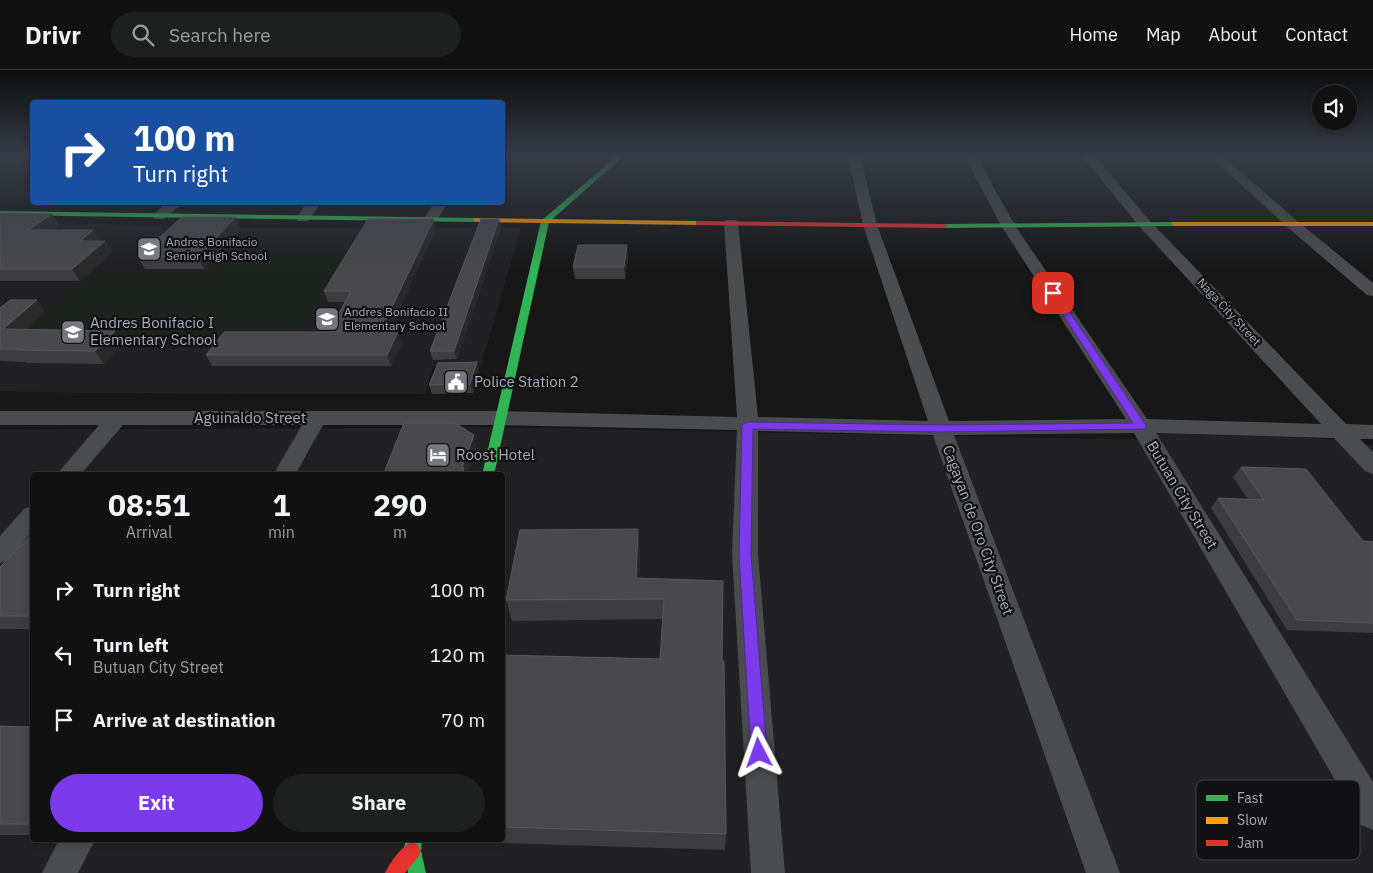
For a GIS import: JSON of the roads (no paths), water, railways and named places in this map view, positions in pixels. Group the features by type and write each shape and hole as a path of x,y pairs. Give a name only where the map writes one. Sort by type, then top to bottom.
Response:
{"street":[{"path":"489,472 545,221 577,193"},
{"name":"Cagayan de Oro City Street","path":"863,193 870,225 941,428 1103,873"},
{"name":"Butuan City Street","path":"991,193 1009,227 1141,426 1354,780"},
{"name":"Naga City Street","path":"1119,193 1144,223 1373,466"},
{"path":"1258,193 1373,291"},
{"path":"159,216 173,205"},
{"path":"303,218 313,205"},
{"path":"432,218 440,205"},
{"path":"0,213 1009,227 1034,224 1144,223 1373,224"},
{"path":"731,223 748,425 745,554 768,873"},
{"name":"Aguinaldo Street","path":"0,418 500,418 748,425 941,428 1141,426 1373,432"},
{"path":"70,472 117,418"},
{"path":"286,472 316,418"},
{"path":"0,553 30,517"},
{"name":"Butuan City Street","path":"1360,790 1373,812"},
{"path":"59,873 77,842"},
{"path":"394,873 413,846"},
{"path":"413,846 417,873"}],"place":[{"name":"Andres Bonifacio Senior High School","path":"149,249"},
{"name":"Andres Bonifacio II Elementary School","path":"327,319"},
{"name":"Andres Bonifacio I Elementary School","path":"73,332"},
{"name":"Police Station 2","path":"456,382"},
{"name":"Roost Hotel","path":"438,455"}]}
